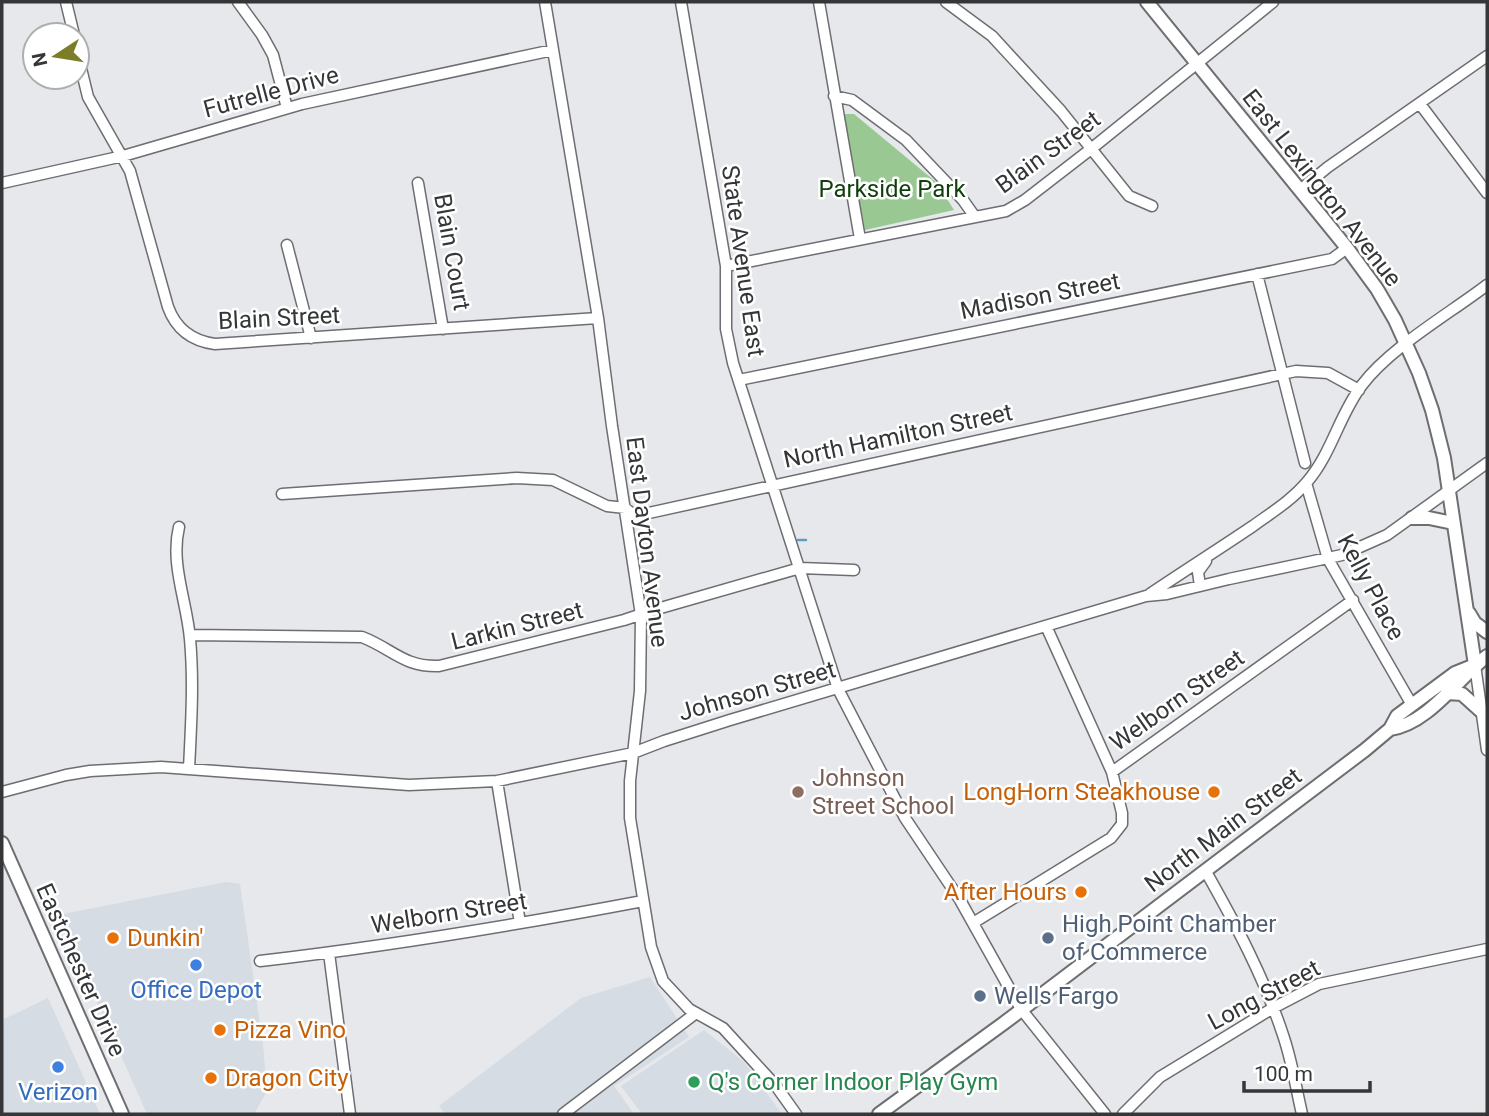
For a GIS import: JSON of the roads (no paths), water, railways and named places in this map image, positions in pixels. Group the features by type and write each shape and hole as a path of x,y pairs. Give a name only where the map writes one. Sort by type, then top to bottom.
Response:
{"main road":[{"name":"East Lexington Avenue","path":"1147,2 1347,248 1377,289 1406,344 1432,410 1444,458 1475,665"},
{"path":"1412,518 1453,523"},
{"path":"1467,610 1475,623 1487,632"},
{"name":"North Main Street","path":"1390,729 1404,727 1459,684 1475,665 1487,656"},
{"name":"North Main Street","path":"879,1114 1364,750 1390,729 1397,716 1455,673 1475,665"},
{"path":"1447,694 1462,694 1482,712"},
{"name":"Eastchester Drive","path":"2,843 122,1114"}],"street":[{"path":"66,2 71,21"},
{"path":"238,2 273,55 287,108"},
{"name":"East Dayton Avenue","path":"545,2 598,318 641,615 640,691 633,753 630,818 651,947 663,981 689,1009 723,1028 776,1086 796,1114"},
{"name":"State Avenue East","path":"681,2 726,266 726,329 739,380 838,689 905,817 973,923 1021,1009 1105,1114"},
{"path":"819,2 860,239"},
{"path":"946,2 992,36 1060,111 1129,196 1152,206"},
{"name":"Blain Street","path":"726,266 1006,211 1091,149 1273,2"},
{"name":"Futrelle Drive","path":"2,183 123,156 287,108 553,50"},
{"path":"1300,190 1328,167 1487,56"},
{"name":"Blain Street","path":"87,91 123,156 142,209 168,307 179,328 202,342 215,344 598,318"},
{"path":"835,96 852,100 906,140 963,200 975,217"},
{"path":"1420,104 1487,193"},
{"name":"Blain Court","path":"418,183 443,328"},
{"path":"287,245 311,338"},
{"name":"Madison Street","path":"739,380 1332,259 1347,248"},
{"path":"1257,274 1305,463"},
{"path":"1146,596 1273,512 1306,483 1326,456 1359,390 1406,344 1487,285"},
{"name":"North Hamilton Street","path":"282,494 517,478 553,480 607,506 625,508 635,516 1282,374 1305,371 1328,373 1359,390"},
{"name":"Johnson Street","path":"2,792 66,775 122,768 189,769 409,785 497,782 633,753 677,736 1146,596 1167,594 1342,555 1387,535 1487,463"},
{"name":"Kelly Place","path":"1306,483 1328,559 1412,705"},
{"path":"179,527 176,552 190,635 192,690 189,769"},
{"path":"1200,586 1198,572 1211,555"},
{"name":"Larkin Street","path":"190,635 362,637 378,643 404,660 420,666 439,666 641,615 800,568 854,570"},
{"name":"Welborn Street","path":"973,923 1111,838 1122,824 1112,772 1353,600"},
{"path":"1046,626 1112,772"},
{"path":"1475,665 1487,750"},
{"path":"497,782 520,923"},
{"path":"1205,870 1243,939 1273,1008 1288,1052 1302,1114"},
{"name":"Welborn Street","path":"260,961 330,953 643,901"},
{"name":"Long Street","path":"1123,1114 1160,1077 1273,1008 1319,984 1487,949"},
{"path":"330,953 350,1114"},
{"path":"563,1114 695,1013"}],"waterway":[{"path":"798,540 806,540"}],"place":[{"name":"Johnson Street School","path":"798,792"},
{"name":"LongHorn Steakhouse","path":"1214,792"},
{"name":"After Hours","path":"1081,892"},
{"name":"Dunkin'","path":"113,938"},
{"name":"High Point Chamber of Commerce","path":"1048,938"},
{"name":"Office Depot","path":"196,965"},
{"name":"Wells Fargo","path":"980,996"},
{"name":"Pizza Vino","path":"220,1030"},
{"name":"Verizon","path":"58,1067"},
{"name":"Dragon City","path":"211,1078"},
{"name":"Q's Corner Indoor Play Gym","path":"694,1082"}],"park label":[{"name":"Parkside Park","path":"892,189"}]}
